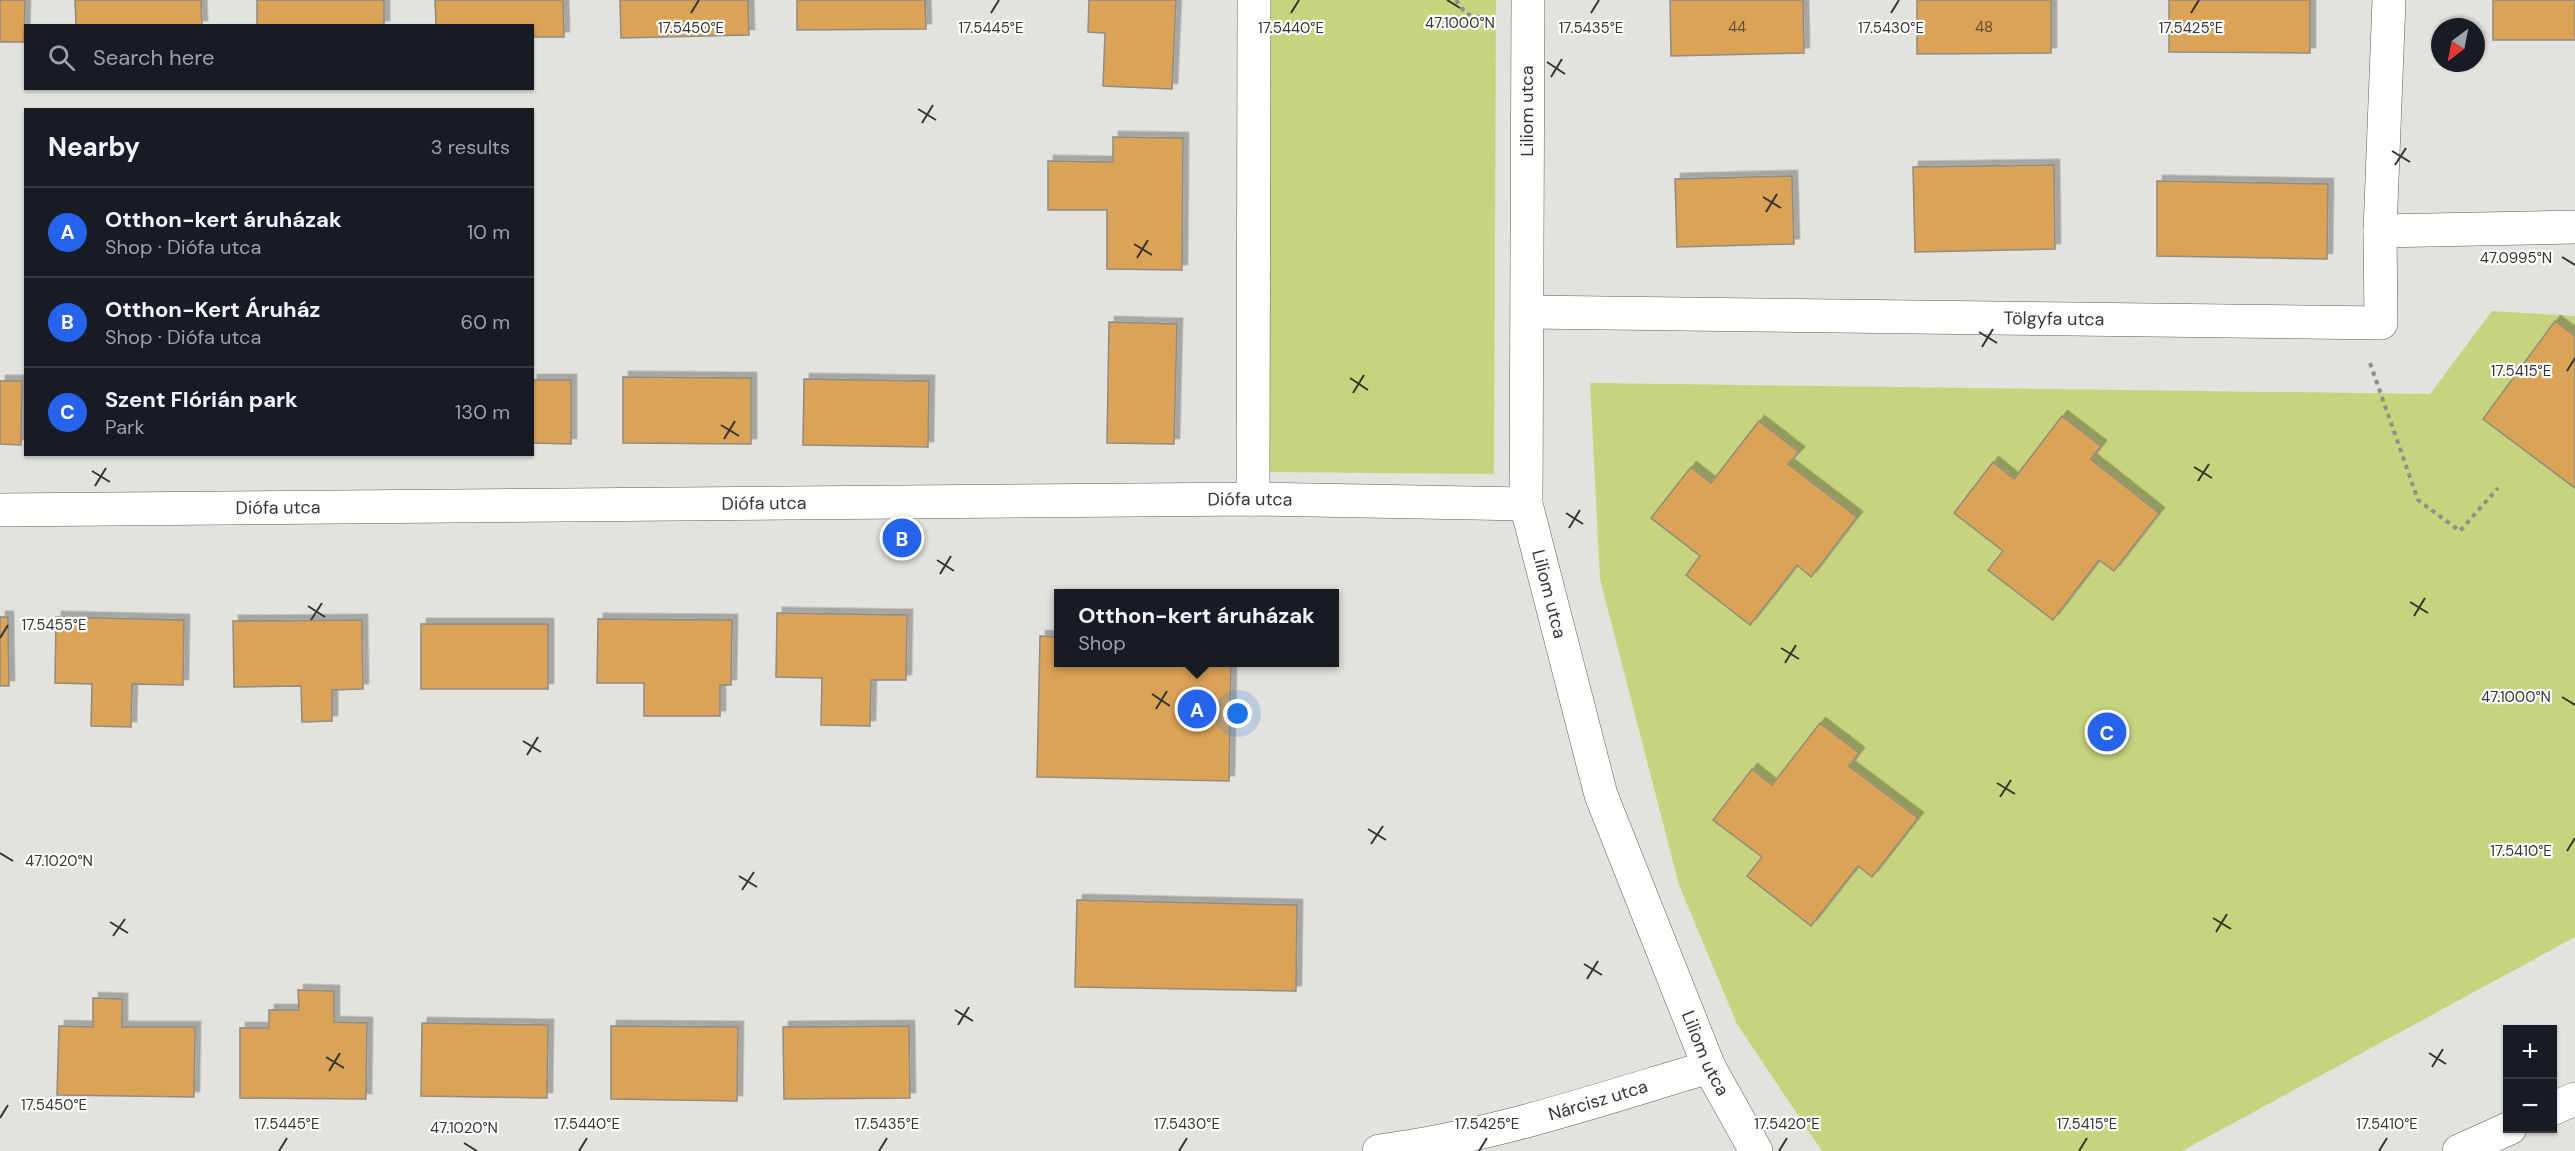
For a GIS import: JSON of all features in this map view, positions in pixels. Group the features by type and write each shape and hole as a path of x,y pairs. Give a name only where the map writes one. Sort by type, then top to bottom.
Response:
{"street":[{"path":"1253,499 1254,0"},
{"name":"Liliom utca","path":"1528,0 1526,30 1528,312 1526,504 1601,795 1708,1067 1756,1151"},
{"name":"Tölgyfa utca","path":"1528,312 2381,323 2380,231 2389,0"},
{"path":"2380,231 2575,228"},
{"name":"Diófa utca","path":"0,510 1253,499 1526,504"},
{"name":"Nárcisz utca","path":"1379,1151 1415,1147 1563,1111 1708,1067"},
{"path":"2557,1107 2575,1099"},
{"path":"2459,1151 2503,1131"}],"path":[{"path":"2357,322 2418,500 2460,531 2498,488"}],"green space":[{"path":"1271,0 1496,0 1494,474 1268,472"},
{"path":"2492,311 2575,316 2575,937 2182,1151 1822,1151 1737,1024 1679,885 1600,579 1590,383 2430,394"}],"building":[{"path":"0,0 25,0 24,42 0,42"},
{"path":"75,0 201,0 202,24 76,24"},
{"path":"257,0 384,0 384,24 257,24"},
{"path":"435,0 563,0 564,37 534,37 534,24 436,24"},
{"path":"620,0 748,0 749,35 621,38"},
{"path":"797,0 925,0 926,29 797,30"},
{"path":"1089,0 1176,0 1172,89 1103,86 1105,33 1088,32"},
{"path":"1670,0 1803,0 1804,53 1671,56"},
{"path":"1917,0 2051,0 2051,53 1917,54"},
{"path":"2169,0 2310,0 2310,53 2169,52"},
{"path":"2493,0 2575,0 2575,40 2493,40"},
{"path":"1113,137 1183,138 1182,270 1107,269 1107,210 1048,210 1048,161 1113,162"},
{"path":"2054,165 2055,249 1915,252 1913,167"},
{"path":"1792,176 1794,244 1677,247 1675,179"},
{"path":"2157,181 2328,184 2327,259 2157,256"},
{"path":"2555,321 2575,336 2575,488 2483,419"},
{"path":"1109,322 1177,324 1174,444 1107,443"},
{"path":"623,377 751,378 751,444 623,443"},
{"path":"804,379 929,381 928,447 803,445"},
{"path":"534,380 571,380 571,444 534,443"},
{"path":"0,381 22,381 21,445 0,444"},
{"path":"2062,416 2101,446 2091,459 2159,513 2114,571 2099,560 2053,620 1988,570 2003,551 1954,513 1993,462 2014,479"},
{"path":"1759,421 1799,452 1788,464 1857,517 1811,577 1797,565 1750,625 1686,575 1700,556 1651,518 1691,467 1711,483"},
{"path":"777,613 907,615 906,680 871,680 870,726 821,725 822,678 776,677"},
{"path":"0,617 8,617 9,686 0,686"},
{"path":"56,617 184,620 183,685 132,684 131,727 91,726 92,684 55,683"},
{"path":"598,619 732,620 731,685 720,685 720,716 644,716 644,683 597,683"},
{"path":"362,620 363,689 332,690 332,721 302,722 301,686 234,687 233,621"},
{"path":"421,624 548,624 548,689 421,689"},
{"path":"1040,636 1054,637 1054,667 1231,667 1229,781 1037,777"},
{"path":"1820,723 1859,753 1849,766 1918,818 1872,877 1858,866 1811,926 1747,876 1762,857 1713,820 1752,769 1772,785"},
{"path":"1077,900 1297,905 1296,991 1075,987"},
{"path":"298,990 334,991 334,1022 367,1023 366,1099 240,1098 240,1028 269,1028 269,1010 299,1010"},
{"path":"93,998 122,999 122,1027 195,1027 194,1097 57,1095 59,1026 93,1027"},
{"path":"422,1023 548,1025 547,1098 421,1096"},
{"path":"611,1026 738,1027 737,1101 611,1099"},
{"path":"909,1026 910,1098 784,1099 783,1027"}],"place":[{"name":"Otthon-Kert Áruház","path":"902,538"},
{"name":"Otthon-kert áruházak","path":"1197,709"},
{"name":"Szent Flórián park","path":"2107,732"}]}
